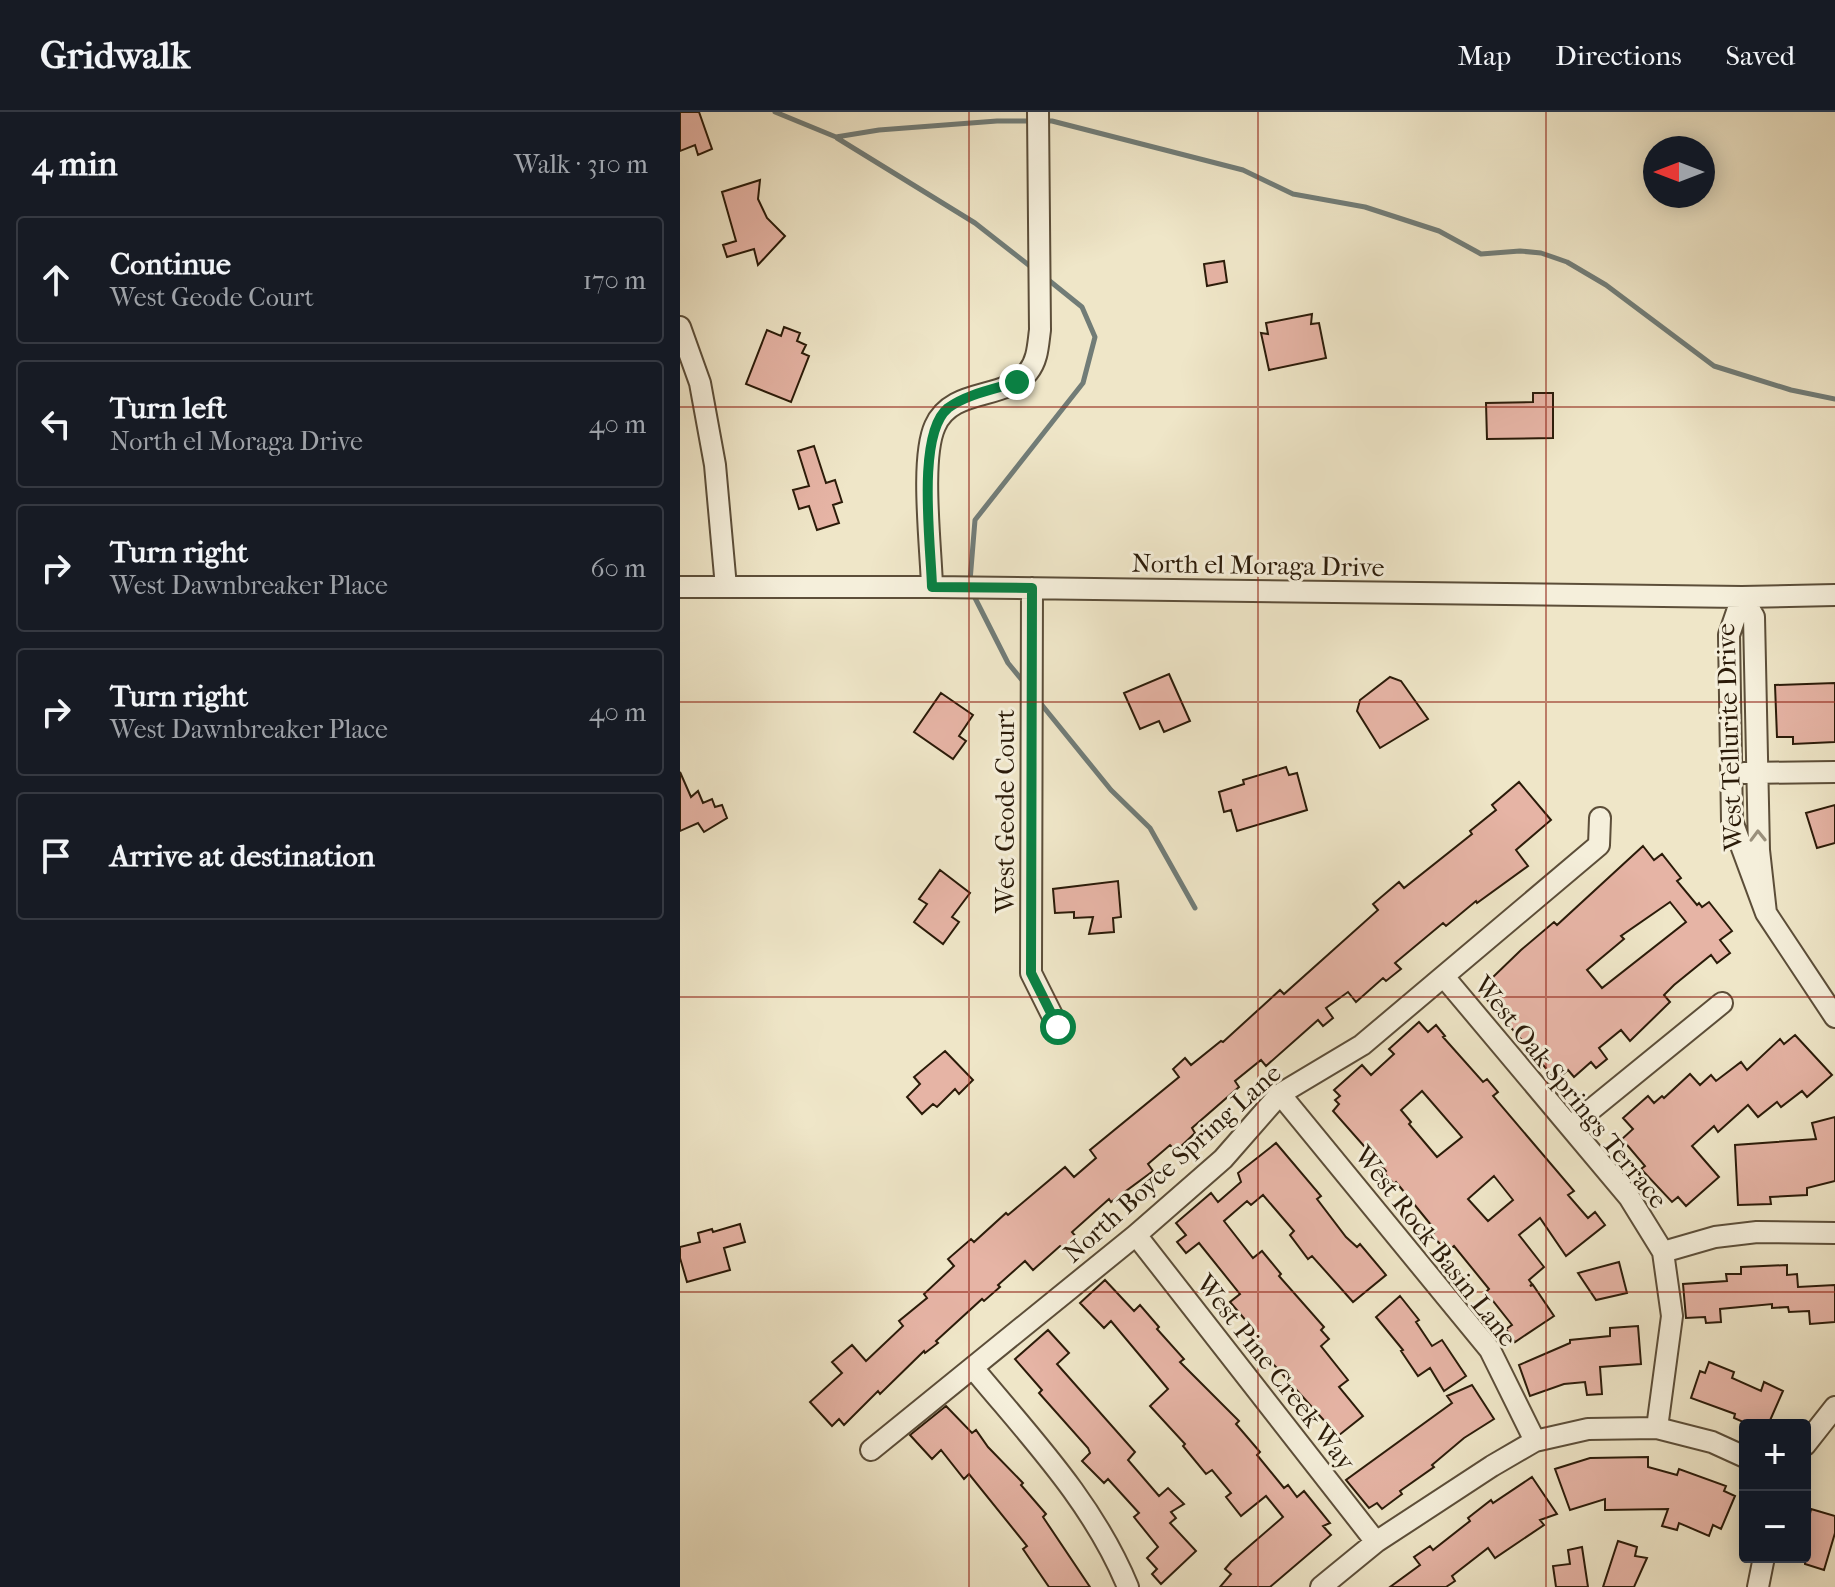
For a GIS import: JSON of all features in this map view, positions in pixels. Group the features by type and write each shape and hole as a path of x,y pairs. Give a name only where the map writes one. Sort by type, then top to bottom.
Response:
{"street":[{"path":"932,587 927,467 935,424 947,409 964,399 1017,382 1029,371 1037,354 1040,330 1038,112"},
{"path":"680,327 700,383 715,465 726,587"},
{"name":"North el Moraga Drive","path":"680,587 1742,597 1835,595"},
{"name":"West Geode Court","path":"1032,588 1031,973 1058,1027"},
{"name":"West Tellurite Drive","path":"1742,597 1754,617 1759,850 1766,913"},
{"name":"West Tellurite Drive","path":"1742,597 1729,635 1732,821 1766,913 1835,1017"},
{"path":"1732,773 1835,772"},
{"name":"North Boyce Spring Lane","path":"871,1450 1136,1235 1223,1159 1280,1094 1362,1045 1599,845 1600,818"},
{"name":"West Oak Springs Terrace","path":"1445,978 1629,1197 1663,1252 1672,1316 1657,1428"},
{"path":"1571,1126 1722,1003"},
{"name":"West Rock Basin Lane","path":"1280,1094 1490,1350 1535,1441"},
{"path":"1663,1252 1715,1237 1757,1232 1835,1233"},
{"name":"West Pine Creek Way","path":"1136,1235 1376,1542"},
{"path":"973,1368 1080,1496 1128,1587"},
{"path":"1811,1437 1835,1407"},
{"path":"1321,1587 1376,1542 1535,1441 1588,1429 1657,1428 1712,1442 1739,1454"},
{"path":"1758,1587 1763,1563"}],"building":[{"path":"680,112 699,112 712,149 698,155 695,145 680,151"},
{"path":"760,180 758,199 767,218 785,236 758,265 754,249 727,257 723,245 736,241 722,192"},
{"path":"1224,261 1227,282 1207,286 1204,264"},
{"path":"1312,314 1311,324 1319,323 1326,358 1269,370 1261,333 1268,334 1266,323"},
{"path":"784,327 800,333 797,341 806,345 802,353 809,356 791,402 746,384 767,330 781,336"},
{"path":"1533,393 1553,393 1553,438 1487,439 1486,403 1533,402"},
{"path":"814,446 826,483 835,480 842,502 833,505 839,523 817,530 809,506 799,509 793,490 809,486 798,451"},
{"path":"1169,674 1190,721 1164,732 1159,721 1140,729 1124,693"},
{"path":"1390,677 1401,681 1428,719 1380,748 1357,711 1360,700"},
{"path":"1835,683 1835,742 1793,744 1793,737 1777,737 1775,685"},
{"path":"941,693 973,715 959,736 966,741 953,759 914,732"},
{"path":"1286,767 1289,775 1297,773 1307,810 1237,831 1231,810 1224,812 1219,792 1244,784 1243,780"},
{"path":"680,772 691,797 698,791 703,803 712,799 715,807 722,805 727,818 704,832 698,823 680,831"},
{"path":"1519,782 1551,820 1516,850 1528,866 1476,901 1446,926 1443,923 1395,963 1401,969 1386,981 1383,978 1356,1002 1348,992 1326,1008 1333,1018 1323,1026 1318,1020 1266,1066 1261,1060 1235,1081 1239,1087 1192,1128 1195,1133 1176,1151 1170,1145 1148,1164 1153,1171 1111,1202 1109,1199 1072,1232 1077,1238 1063,1249 1060,1246 1033,1270 1025,1261 998,1285 1000,1287 984,1301 982,1299 880,1394 878,1391 844,1425 839,1419 832,1426 810,1402 842,1373 832,1362 852,1345 866,1361 903,1326 899,1321 927,1298 924,1294 954,1266 948,1259 971,1239 974,1242 1065,1167 1074,1177 1096,1158 1090,1150 1179,1077 1173,1069 1185,1058 1191,1065 1223,1042 1280,990 1284,994 1378,910 1373,904 1399,882 1404,888 1472,834 1470,831 1496,810 1492,805"},
{"path":"1835,805 1835,843 1817,848 1806,813"},
{"path":"1643,846 1654,860 1662,854 1681,878 1677,881 1697,905 1699,903 1702,907 1709,902 1732,931 1720,940 1730,953 1717,963 1711,955 1674,985 1664,995 1670,1002 1630,1041 1621,1030 1599,1048 1607,1059 1596,1068 1591,1062 1574,1077 1568,1070 1556,1080 1483,995 1497,983 1492,978 1521,950 1554,922 1557,925","holes":["1670,902 1686,922 1602,988 1587,970 1624,939 1621,936"]},
{"path":"940,870 970,893 952,917 959,922 943,944 914,922 927,904 919,899"},
{"path":"1118,881 1121,917 1113,918 1114,932 1089,934 1093,917 1074,918 1074,912 1055,913 1053,889"},
{"path":"1419,1022 1428,1032 1436,1025 1483,1082 1487,1079 1498,1092 1493,1096 1574,1191 1568,1195 1588,1218 1595,1212 1605,1225 1566,1256 1540,1218 1519,1235 1544,1267 1529,1280 1530,1286 1533,1285 1554,1316 1515,1342 1506,1329 1512,1325 1486,1292 1489,1289 1454,1246 1447,1252 1432,1235 1436,1231 1333,1111 1339,1104 1335,1100 1340,1096 1334,1090 1362,1065 1371,1075 1394,1054 1389,1049","holes":["1422,1091 1462,1137 1437,1157 1401,1110","1494,1176 1513,1200 1488,1221 1468,1199"]},
{"path":"1795,1035 1832,1075 1807,1097 1802,1091 1781,1107 1777,1102 1758,1117 1748,1105 1718,1132 1714,1126 1692,1146 1719,1177 1686,1206 1678,1197 1672,1202 1641,1169 1645,1166 1622,1139 1633,1129 1623,1118 1648,1096 1654,1103 1662,1096 1664,1098 1690,1074 1700,1085 1711,1075 1716,1081 1741,1062 1747,1070 1780,1039 1784,1044"},
{"path":"945,1051 973,1080 959,1094 955,1089 937,1107 933,1104 922,1114 907,1097 920,1084 914,1077"},
{"path":"1835,1117 1835,1181 1807,1188 1807,1195 1770,1197 1771,1204 1738,1205 1735,1145 1816,1139 1812,1123"},
{"path":"1276,1143 1321,1196 1317,1199 1346,1237 1357,1247 1360,1244 1386,1275 1353,1302 1312,1256 1308,1259 1290,1235 1294,1231 1263,1195 1251,1205 1247,1201 1224,1221 1253,1258 1262,1251 1281,1274 1279,1276 1324,1327 1321,1330 1329,1339 1321,1346 1348,1380 1339,1387 1363,1416 1338,1436 1247,1335 1253,1329 1230,1302 1240,1294 1199,1243 1186,1253 1177,1242 1186,1235 1176,1223 1211,1193 1218,1202 1241,1182 1238,1173"},
{"path":"740,1224 745,1242 724,1248 730,1270 687,1282 680,1247 700,1242 698,1233"},
{"path":"1619,1262 1627,1293 1596,1300 1578,1273"},
{"path":"1787,1265 1787,1275 1797,1274 1798,1287 1835,1285 1835,1322 1810,1324 1809,1311 1789,1312 1788,1307 1772,1308 1772,1304 1720,1309 1721,1322 1706,1323 1705,1317 1686,1318 1683,1284 1727,1281 1726,1274 1741,1274 1741,1267"},
{"path":"1105,1280 1134,1311 1140,1305 1159,1327 1157,1329 1184,1359 1180,1362 1239,1421 1236,1424 1284,1488 1288,1485 1297,1497 1304,1491 1330,1523 1323,1526 1331,1535 1270,1587 1220,1587 1231,1574 1225,1569 1231,1562 1283,1517 1266,1496 1241,1516 1226,1497 1231,1493 1212,1470 1206,1474 1183,1446 1185,1444 1150,1406 1168,1389 1111,1321 1104,1328 1080,1303"},
{"path":"1400,1296 1419,1320 1416,1322 1432,1346 1442,1340 1466,1376 1444,1391 1430,1368 1418,1376 1403,1350 1376,1317"},
{"path":"1638,1326 1641,1364 1600,1367 1602,1394 1587,1395 1585,1382 1564,1384 1530,1396 1519,1365 1570,1343 1570,1340 1610,1336 1610,1328"},
{"path":"1048,1330 1069,1353 1057,1364 1135,1452 1128,1460 1159,1496 1168,1488 1184,1504 1171,1512 1176,1518 1170,1523 1196,1551 1161,1584 1152,1574 1157,1569 1147,1558 1158,1547 1134,1517 1139,1513 1108,1479 1104,1483 1082,1461 1090,1453 1088,1448 1039,1393 1042,1390 1015,1359"},
{"path":"1709,1362 1734,1372 1732,1378 1761,1391 1764,1382 1783,1391 1771,1419 1739,1420 1734,1418 1735,1414 1691,1398 1700,1371 1705,1373"},
{"path":"1472,1385 1494,1419 1464,1438 1382,1509 1377,1503 1369,1508 1346,1480 1452,1403 1447,1396"},
{"path":"946,1406 972,1433 976,1430 1023,1483 1021,1485 1046,1514 1043,1517 1090,1587 1049,1587 1023,1549 1027,1546 969,1474 964,1479 941,1450 932,1459 910,1435"},
{"path":"1648,1457 1648,1467 1677,1475 1679,1469 1726,1486 1724,1491 1735,1496 1721,1529 1713,1525 1709,1536 1679,1523 1677,1530 1662,1526 1668,1509 1605,1510 1605,1499 1570,1510 1555,1469 1590,1458"},
{"path":"1532,1477 1557,1514 1540,1520 1544,1525 1495,1558 1488,1548 1452,1576 1455,1581 1446,1587 1390,1587 1420,1565 1414,1557 1430,1546 1433,1550 1491,1500 1493,1503"},
{"path":"1811,1509 1835,1516 1835,1533 1824,1570 1805,1564 1811,1563"},
{"path":"1618,1541 1637,1547 1635,1556 1647,1558 1634,1587 1603,1587"},
{"path":"1582,1547 1588,1587 1556,1587 1553,1566 1570,1564 1568,1550"}],"waterway":[{"path":"775,112 836,137 879,130 1032,121"},
{"path":"1042,121 1243,170 1293,194 1365,207 1439,231 1481,254 1520,251 1541,253 1567,262 1606,285 1714,366 1791,390 1835,399"},
{"path":"837,138 975,223 1035,270"},
{"path":"970,581 975,520 1083,383 1095,337 1082,307 1046,278"},
{"path":"973,594 1008,663 1026,685"},
{"path":"1037,699 1111,790 1150,828 1195,908"}],"route":[{"path":"1017,382 964,399 947,409 935,424 927,467 932,587 1032,588 1031,973 1058,1027"}]}
